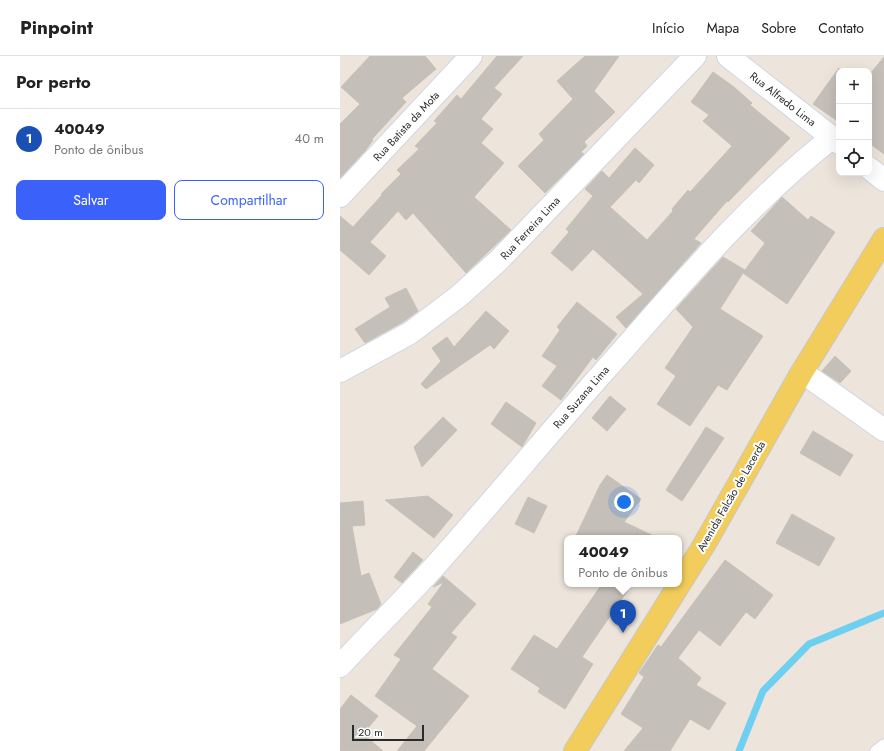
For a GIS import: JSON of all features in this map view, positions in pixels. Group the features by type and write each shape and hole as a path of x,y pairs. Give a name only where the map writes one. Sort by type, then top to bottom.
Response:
{"main road":[{"name":"Avenida Falcão de Lacerda","path":"682,579 704,544 802,372 884,239"},
{"name":"Avenida Falcão de Lacerda","path":"575,751 677,587"}],"street":[{"name":"Rua Batista da Mota","path":"340,196 471,56"},
{"name":"Rua Ferreira Lima","path":"340,371 410,332 476,281 498,261 695,56"},
{"name":"Rua Alfredo Lima","path":"728,56 836,140"},
{"name":"Rua Suzana Lima","path":"340,666 434,567 706,256 753,207 795,167 836,140"},
{"path":"872,170 884,180"},
{"path":"802,372 884,430"}],"lane":[{"path":"876,751 884,745"}],"building":[{"path":"370,56 425,56 436,69 402,98 406,102 372,139 373,140 365,151 340,178 340,124 360,104 341,87"},
{"path":"497,56 523,56 494,88 502,94 481,119 493,129 481,143 504,163 474,197 511,230 466,273 413,213 406,220 398,211 370,242 386,256 369,275 340,250 340,216 353,227 382,195 381,194 401,174 397,170 419,149 415,146 437,123 434,121 457,95 461,99"},
{"path":"585,56 619,56 594,91 615,112 584,142 587,146 581,152 584,154 545,193 518,166 544,140 539,134 573,99 557,81"},
{"path":"884,57 884,154 872,145 872,71"},
{"path":"713,72 734,87 752,103 750,105 790,138 728,202 727,201 694,239 701,243 626,328 616,317 643,294 593,249 572,271 551,253 569,232 566,229 593,196 585,189 602,171 609,178 635,148 654,165 639,183 636,180 610,207 647,240 673,211 672,209 688,190 690,192 732,146 703,121 709,115 691,102"},
{"path":"836,72 836,120 813,104"},
{"path":"782,197 808,220 811,216 835,232 787,304 743,273 720,309 763,336 727,390 718,385 690,426 657,404 676,376 665,368 693,327 676,309 723,257 745,270 765,243 751,231"},
{"path":"406,288 418,311 403,322 365,343 355,329 390,307 385,298"},
{"path":"577,302 617,334 596,360 593,357 561,400 542,386 557,366 542,356 560,330 557,327"},
{"path":"486,311 509,331 494,349 490,345 426,389 421,384 441,361 432,348 447,337 454,347"},
{"path":"835,356 851,371 840,383 822,371"},
{"path":"610,396 626,409 607,431 592,418"},
{"path":"506,402 536,423 522,447 491,424"},
{"path":"443,417 457,430 422,467 414,447"},
{"path":"706,427 724,438 682,501 666,490"},
{"path":"813,431 853,455 840,476 800,453"},
{"path":"607,475 641,499 624,522 652,535 576,535 600,485"},
{"path":"428,496 453,515 434,538 385,500"},
{"path":"528,497 547,506 534,533 515,524"},
{"path":"363,501 365,525 352,526 361,576 369,573 381,604 377,609 340,624 340,503"},
{"path":"792,514 835,538 819,566 776,543"},
{"path":"413,552 423,560 402,583 394,577"},
{"path":"725,560 773,595 755,619 746,612 720,646 699,630 678,658 701,678 696,685 726,703 709,730 690,719 670,751 624,751 643,728 621,714 644,677 639,673 658,645 661,647"},
{"path":"443,576 476,604 451,633 457,637 432,669 469,696 424,751 397,751 417,726 375,696 401,659 394,655 432,607 428,604 444,582 433,587"},
{"path":"600,587 630,587 582,657 593,664 565,709 538,692 540,688 511,669 534,635 557,649"},
{"path":"351,695 378,716 363,734 383,751 340,751 340,709"}],"waterway":[{"path":"739,751 763,691 809,644 884,613"}],"place":[{"name":"40049","path":"623,633"}]}
